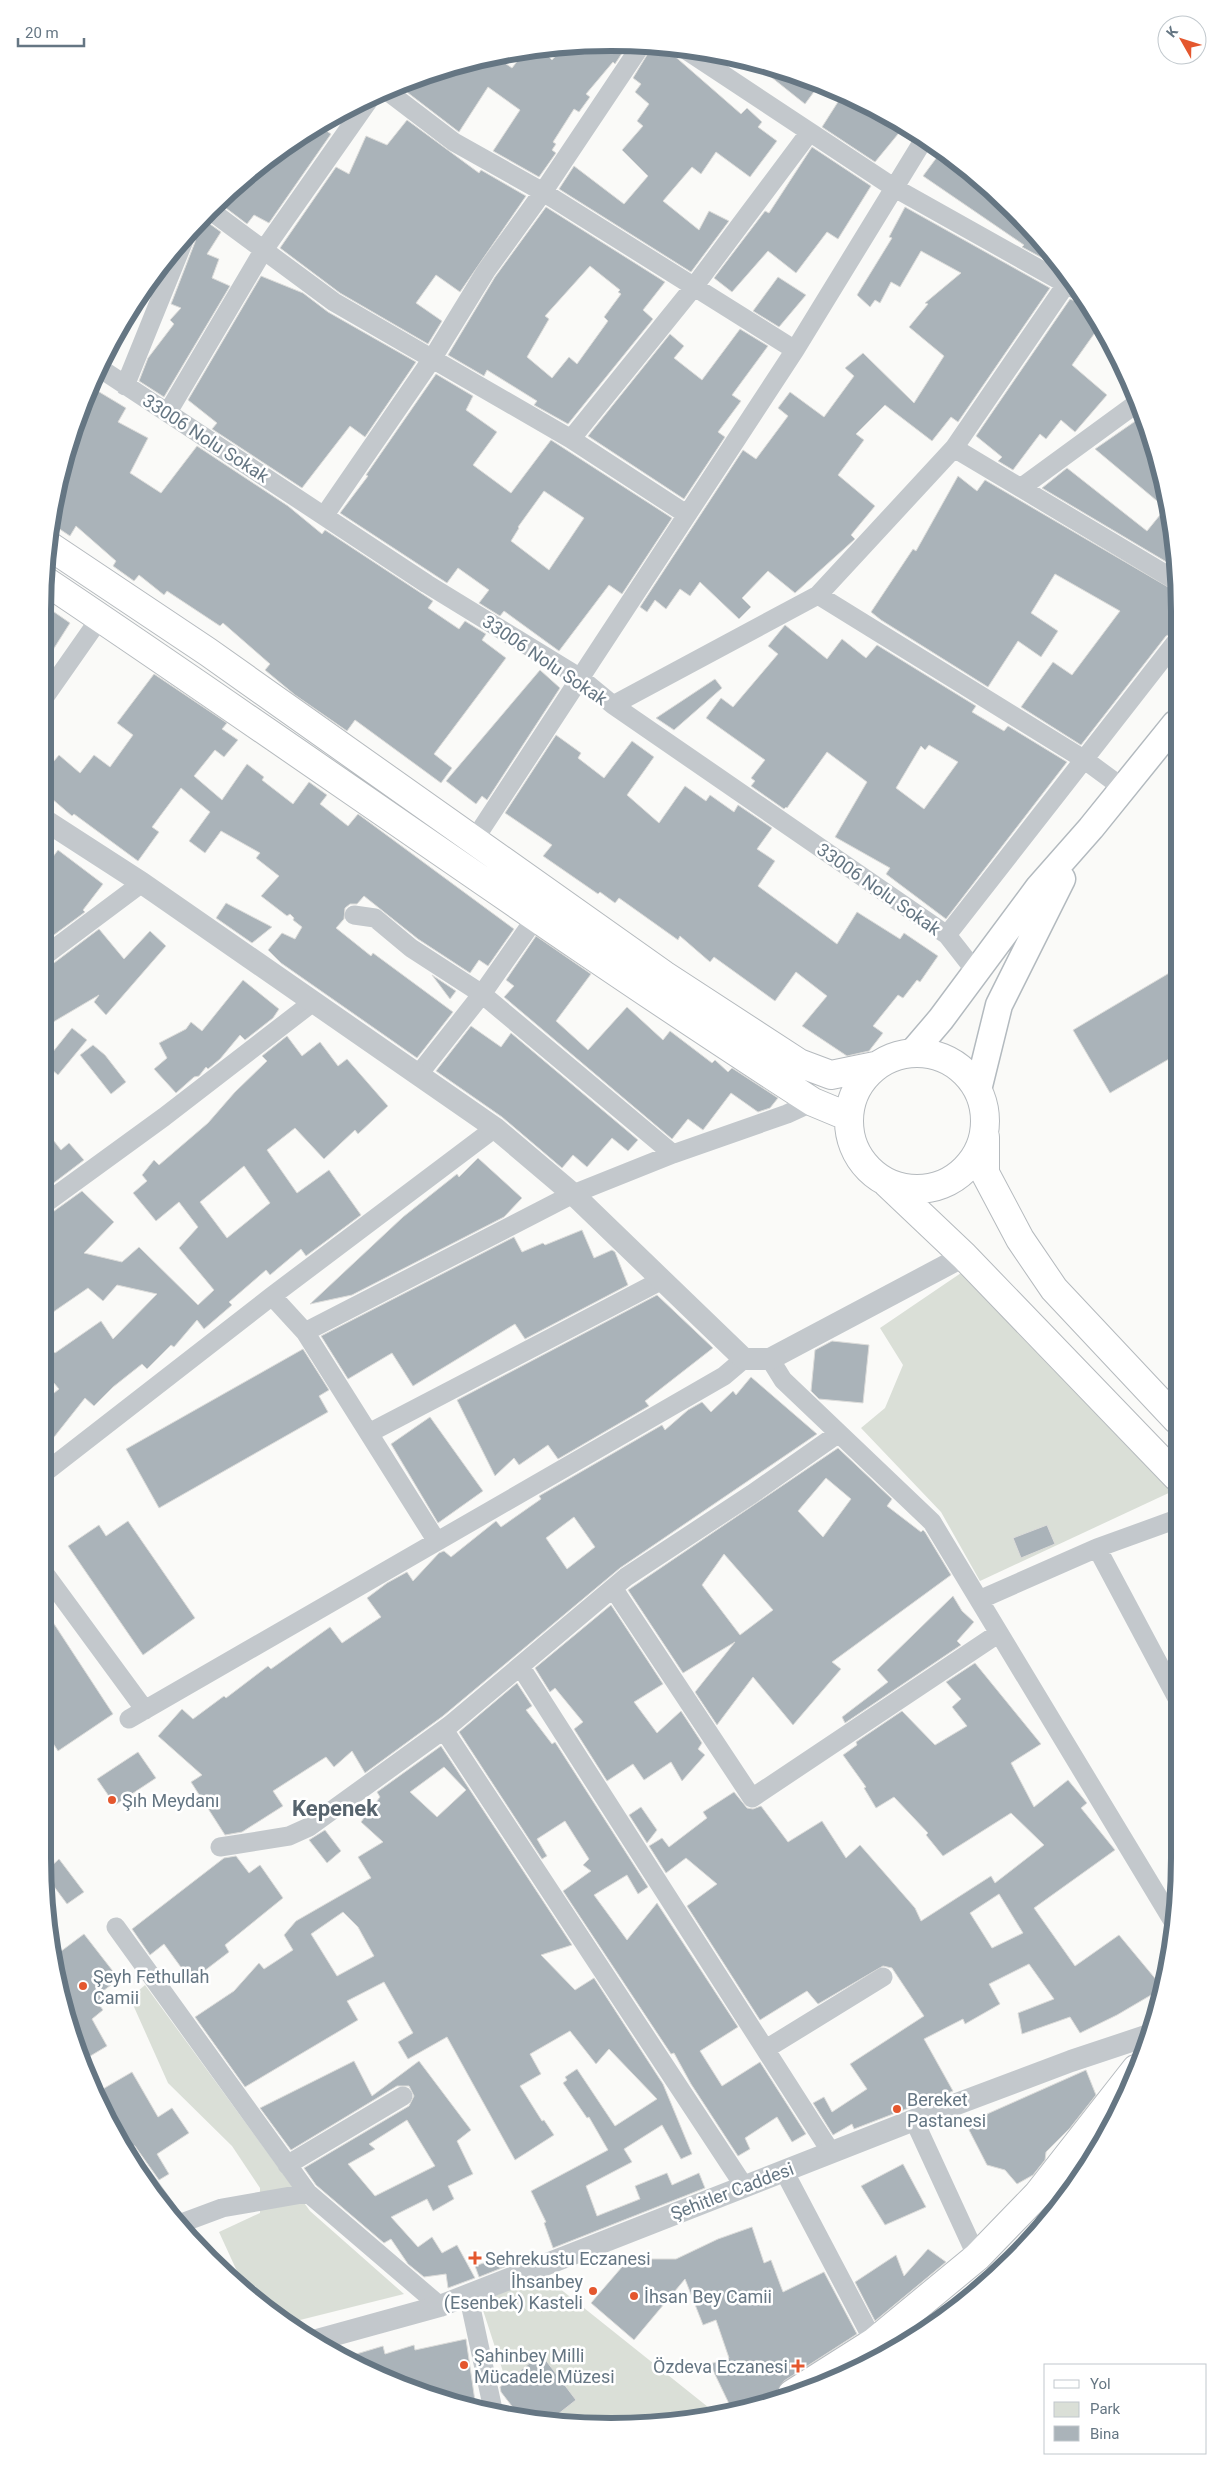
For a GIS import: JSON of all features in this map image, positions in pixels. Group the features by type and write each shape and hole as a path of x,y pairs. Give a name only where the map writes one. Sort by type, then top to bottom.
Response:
{"main road":[{"path":"55,549 208,652 664,975 799,1063 831,1075 875,1066 893,1057 912,1052 932,1054 951,1061 967,1074 978,1090 985,1110 985,1173 1020,1239 1054,1288 1171,1414"},
{"path":"52,585 536,917 813,1102 849,1117"},
{"path":"912,1052 976,972 1039,888 1091,828 1171,729"},
{"path":"978,1090 999,1005 1055,889 1091,828"},
{"path":"875,1066 862,1081 853,1098 849,1117 853,1143 866,1166 887,1183 964,1256 1171,1471"},
{"path":"887,1183 908,1189 929,1188 949,1182 966,1169 978,1151 985,1131"},
{"path":"817,2378 874,2342 977,2257 1038,2194 1121,2088"},
{"path":"887,2345 952,2295"}],"street":[{"path":"324,516 432,359 486,271 637,52"},
{"path":"698,58 809,133 894,187 1063,282"},
{"path":"393,96 454,142 542,192 795,350"},
{"path":"168,412 263,251 362,109"},
{"path":"572,439 693,288 809,133"},
{"path":"474,840 795,350 921,145"},
{"path":"216,214 334,302 572,439 686,514"},
{"path":"125,386 177,258"},
{"path":"613,705 818,595 954,448 1071,292"},
{"name":"33006 Nolu Sokak","path":"105,372 428,584 579,678 613,705 947,935 976,972"},
{"path":"1022,487 1132,407"},
{"path":"954,448 1170,577"},
{"path":"818,595 1085,760 1123,788"},
{"path":"51,688 100,618"},
{"path":"947,935 1171,648"},
{"path":"51,824 142,883 495,1128 573,1194 744,1359"},
{"path":"51,951 142,883"},
{"path":"354,915 375,918 411,948 482,994 673,1154"},
{"path":"418,1075 482,994 536,917"},
{"path":"51,1199 164,1117 313,1002"},
{"path":"305,1332 573,1194 673,1154 788,1114 813,1102"},
{"path":"51,1468 272,1296 495,1128"},
{"path":"51,1583 137,1714 436,1540 724,1376 744,1359 770,1359 964,1256"},
{"path":"369,1433 662,1280"},
{"path":"272,1296 305,1332 436,1540"},
{"path":"770,1359 783,1380 932,1522 1168,1912"},
{"path":"220,1847 290,1836 309,1827 444,1730 613,1588 839,1433"},
{"path":"979,1600 1097,1548 1171,1521"},
{"path":"1097,1548 1171,1687"},
{"path":"613,1588 752,1798 999,1633"},
{"path":"520,1666 832,2152"},
{"path":"444,1730 744,2186"},
{"path":"116,1927 308,2193 440,2306"},
{"path":"766,2049 883,1977"},
{"name":"Şehitler Caddesi","path":"323,2338 440,2306 914,2120 1080,2058 1141,2038"},
{"path":"287,2165 403,2096"},
{"path":"914,2120 977,2257"},
{"path":"784,2170 874,2342"},
{"path":"186,2222 222,2208 308,2193"},
{"path":"468,2294 492,2405"}],"green space":[{"path":"961,1273 1171,1489 1171,1492 980,1581 941,1512 861,1428 885,1408 903,1365 880,1328"},
{"path":"145,1985 310,2211 404,2294 297,2321 240,2277 219,2232 260,2213 260,2188 232,2146 168,2083 130,1998"},
{"path":"539,2272 710,2409 648,2417 611,2418 574,2417 515,2409 481,2304"}],"building":[{"path":"623,51 615,64 613,62 586,94 590,97 579,112 574,109 553,142 556,144 552,150 556,153 539,177 493,151 520,110 488,87 459,132 405,91 466,70 502,62 512,68 519,59 547,55 552,60 557,54"},
{"path":"649,52 673,55 741,114 747,108 762,122 758,127 777,141 750,177 716,152 701,174 692,167 663,201 699,230 709,211 729,221 691,272 559,189 574,166 624,204 648,176 622,150 643,126 637,121 649,104 635,92 641,84 633,78"},
{"path":"766,73 815,90 805,104"},
{"path":"839,100 900,132 875,162 822,127"},
{"path":"407,120 479,173 481,170 526,196 460,292 436,275 416,303 442,321 428,344 340,293 280,248 336,167 349,174 366,136 387,145"},
{"path":"325,130 331,134 269,223 254,215 247,224 224,207 270,167 300,146"},
{"path":"812,147 871,186 838,239 827,232 796,273 768,251 732,292 714,278 765,211 769,213"},
{"path":"937,157 980,190 1007,215 1047,261 1022,247 1024,245 923,176"},
{"path":"546,207 665,282 643,310 653,319 568,424 534,405 537,401 487,370 484,376 448,355 495,277","holes":["590,266 620,290 618,292 621,294 604,317 608,321 577,364 569,357 552,378 527,357 549,319 545,316"]},
{"path":"905,207 1050,288 958,422 951,417 932,441 885,405 856,434 864,440 838,475 875,506 851,535 855,539 795,593 768,571 742,598 751,607 739,619 700,582 690,596 680,589 666,609 655,600 647,612 640,607 743,450 756,459 788,416 778,408 790,392 824,417 854,376 845,368 863,353 914,403 944,356 909,327 928,304 925,303 961,273 921,251 900,287 891,282 880,303 875,300 870,307 857,295 892,238 889,237"},
{"path":"208,223 221,232 207,254 219,259 212,278 230,286 164,397 139,381 148,358 174,324 170,320 181,308 171,304 196,236"},
{"path":"261,276 303,293 328,312 416,362 365,437 350,426 302,488 212,429 217,423 188,400"},
{"path":"778,277 806,295 779,327 753,311"},
{"path":"1070,299 1077,302 1096,331 1072,365 1107,395 1075,432 1061,420 1046,439 1040,434 1013,470 998,461 1002,457 976,436"},
{"path":"740,329 768,346 732,395 741,401 718,432 725,437 684,499 588,436 670,334 684,346 674,358 702,380"},
{"path":"436,374 473,396 466,410 497,432 473,465 511,493 551,440 672,518 622,594 609,585 559,651 504,611 500,616 479,603 489,590 458,568 447,583 340,513 368,476 366,475","holes":["544,491 584,518 549,570 511,541 518,527"]},
{"path":"97,391 126,408 118,422 148,438 130,473 161,493 197,446 288,506 322,534 325,530 433,601 428,608 459,629 465,621 486,634 482,640 506,658 434,754 452,768 441,783 355,720 347,731 295,695 265,670 270,664 223,623 220,626 167,591 164,595 139,575 134,581 113,566 116,561 76,526 70,536 58,528 62,502 70,466"},
{"path":"1136,419 1141,431 1152,466 1160,504 1095,449"},
{"path":"1067,468 1147,531 1160,515 1162,517 1169,563 1042,488"},
{"path":"958,476 977,491 985,480 1170,588 1171,634 1166,636 1081,745 1021,707 1053,662 1072,675 1120,611 1055,574 1031,613 1058,631 1041,657 1018,641 988,687 871,612 913,549 916,551"},
{"path":"51,610 70,623 51,653"},
{"path":"785,625 827,659 842,639 866,658 877,645 976,706 972,712 1004,731 1008,726 1067,762 946,919 886,874 890,868 835,837 867,782 827,752 787,808 784,809 751,786 755,781 751,778 765,760 706,718 721,698 733,707 778,654 768,646","holes":["929,745 958,762 924,809 896,788 921,746 925,750"]},
{"path":"540,670 560,688 487,800 482,796 476,804 446,781"},
{"path":"154,674 227,723 222,729 238,740 224,757 215,750 194,776 222,800 247,764 264,777 262,780 293,804 309,782 327,795 320,804 348,826 358,814 514,929 488,966 479,960 470,973 418,939 364,896 357,904 350,904 345,908 344,919 336,928 371,956 373,953 453,1012 417,1058 281,963 268,950 282,933 295,939 302,927 293,920 294,918 290,914 287,916 261,896 279,876 256,858 260,853 221,831 205,853 189,841 210,812 181,788 152,827 159,832 138,861 74,814 72,816 51,798 51,765 59,755 80,773 94,755 110,767 133,735 117,723"},
{"path":"715,679 722,688 674,730 656,718"},
{"path":"556,735 581,753 578,758 604,778 632,741 654,757 627,795 659,823 685,786 706,801 710,795 734,812 738,805 772,828 757,849 775,861 758,886 837,944 857,912 900,939 904,933 938,956 920,982 917,980 903,998 898,995 873,1026 883,1033 869,1051 847,1056 802,1026 827,996 796,972 775,1001 714,957 710,962 680,936 678,940 619,898 615,903 600,892 598,894 543,856 552,845 505,813"},
{"path":"58,850 103,884 83,910 85,912 51,937 51,859"},
{"path":"226,903 272,927 252,943 216,918"},
{"path":"99,929 124,959 150,931 166,946 106,1015 94,1002 99,995 51,1023 51,965"},
{"path":"536,936 591,974 556,1021 588,1050 627,1007 663,1040 670,1031 712,1063 715,1060 728,1072 732,1068 778,1098 770,1108 758,1112 731,1093 703,1130 688,1119 672,1139 504,997 514,986 506,980"},
{"path":"1171,972 1171,1058 1110,1093 1073,1030"},
{"path":"432,975 456,991 450,999"},
{"path":"243,980 279,1009 273,1018 245,1040 240,1035 220,1059 208,1069 206,1067 199,1076 194,1077 176,1093 154,1069 167,1058 159,1043 186,1029 191,1022 202,1031"},
{"path":"471,1026 501,1047 511,1033 638,1140 628,1151 612,1138 587,1167 573,1155 562,1168 502,1117 436,1071"},
{"path":"72,1028 87,1040 58,1075 51,1069 51,1054"},
{"path":"287,1036 302,1056 320,1042 338,1066 347,1059 388,1106 358,1134 355,1130 324,1159 295,1128 267,1150 297,1193 329,1170 361,1215 306,1256 301,1249 270,1275 266,1270 229,1302 232,1305 204,1329 197,1320 174,1347 171,1345 147,1369 142,1364 113,1387 94,1406 85,1398 51,1441 51,1396 59,1389 51,1380 51,1349 55,1353 101,1321 113,1339 157,1294 117,1285 103,1301 88,1288 51,1313 51,1213 82,1191 114,1222 84,1253 122,1262 139,1247 198,1305 214,1290 179,1248 198,1227 179,1202 156,1221 133,1193 147,1181 142,1175 154,1160 159,1165 208,1123 235,1092 267,1061 262,1056","holes":["244,1166 270,1203 227,1238 200,1202"]},
{"path":"93,1045 105,1055 126,1082 111,1094 80,1055"},
{"path":"51,1137 61,1150 69,1143 84,1160 51,1185"},
{"path":"478,1158 522,1198 504,1217 352,1295 310,1304 403,1217 457,1174 459,1177"},
{"path":"582,1230 594,1258 612,1250 615,1252 628,1285 525,1339 515,1324 413,1386 392,1353 348,1379 321,1336 514,1237 522,1252"},
{"path":"657,1295 713,1348 645,1401 649,1406 558,1459 548,1445 519,1465 514,1458 495,1476 457,1400"},
{"path":"832,1341 869,1345 863,1403 819,1399 811,1391 815,1350"},
{"path":"303,1349 329,1390 319,1396 328,1412 159,1508 126,1449"},
{"path":"751,1377 817,1434 620,1568 443,1716 365,1773 352,1751 334,1767 326,1757 273,1791 283,1806 242,1832 225,1835 191,1782 202,1775 158,1736 182,1709 193,1719 224,1696 226,1698 268,1666 271,1669 330,1627 342,1643 381,1617 367,1598 387,1583 407,1572 413,1581 439,1553 444,1551 451,1557 496,1521 501,1527 541,1499 539,1496 662,1425 665,1430 688,1410 702,1402 711,1412 733,1391 736,1395","holes":["574,1517 595,1547 567,1569 546,1538"]},
{"path":"430,1417 483,1491 438,1523 391,1444"},
{"path":"838,1448 892,1499 887,1506 921,1532 923,1530 925,1532 951,1575 832,1662 841,1669 793,1725 753,1677 717,1725 695,1692 735,1642 683,1673 628,1590","holes":["826,1478 851,1499 823,1537 798,1511","724,1554 773,1610 740,1635 702,1585"]},
{"path":"128,1521 195,1618 143,1655 68,1546 99,1525 106,1536"},
{"path":"1047,1525 1055,1544 1021,1558 1013,1538"},
{"path":"953,1596 962,1611 974,1622 957,1641 961,1645 845,1723 842,1717 888,1682 877,1670"},
{"path":"611,1605 663,1684 634,1702 657,1733 681,1711 702,1743 698,1749 705,1755 682,1781 671,1762 644,1780 633,1764 607,1781 574,1729 583,1722 555,1688 550,1692 535,1668"},
{"path":"51,1619 113,1714 58,1751 51,1740"},
{"path":"975,1663 1041,1744 1011,1763 1034,1807 1068,1780 1087,1803 1081,1808 1115,1850 1034,1908 1075,1966 1119,1935 1157,1981 1154,1993 1117,2015 1080,2033 1070,2017 1022,2034 1018,2013 1054,1999 1029,1964 989,1984 1000,2004 965,2024 963,2019 924,2039 953,2091 854,2129 852,2124 833,2135 813,2103 824,2097 832,2112 867,2089 850,2064 924,2016 892,1968 883,1966 818,2004 807,1991 760,2020 687,1906 717,1884 686,1858 666,1873 649,1846 662,1838 669,1847 707,1818 703,1812 734,1792 747,1808 753,1809 761,1806 788,1842 822,1821 846,1858 860,1845 915,1908 921,1921 991,1876 995,1883 1044,1845 1011,1813 943,1856 926,1835 928,1833 894,1797 876,1808 864,1788 866,1787 843,1755 857,1745 856,1742 902,1711 935,1745 967,1726 952,1707 961,1699 946,1682","holes":["999,1894 1023,1933 992,1948 970,1913"]},
{"path":"517,1683 532,1706 526,1710 552,1744 555,1742 648,1887 638,1894 627,1875 594,1895 627,1940 657,1903 738,2027 700,2051 722,2086 760,2062 806,2134 792,2142 777,2117 745,2138 750,2149 738,2156 691,2084 674,2053 671,2054 563,1891 591,1871 583,1865 589,1859 565,1821 537,1839 547,1856 542,1859 459,1732"},
{"path":"441,1746 572,1945 541,1955 575,1990 594,1978 663,2084 692,2154 681,2159 662,2125 624,2149 632,2162 586,2186 597,2216 640,2199 635,2186 667,2173 672,2185 699,2173 705,2188 553,2248 544,2223 546,2222 531,2191 608,2150 589,2117 587,2118 563,2083 567,2080 565,2077 577,2069 615,2126 657,2099 609,2049 596,2064 570,2031 530,2054 541,2074 520,2086 542,2121 544,2120 554,2135 515,2160 447,2037 408,2059 398,2042 413,2033 384,1982 347,2001 358,2020 245,2087 195,2017 234,1991 259,1963 264,1969 293,1950 284,1935 296,1921 371,1878 358,1857 383,1842 361,1822 380,1797 377,1792","holes":["444,1767 466,1790 437,1817 410,1792","343,1912 358,1927 374,1956 337,1976 311,1934"]},
{"path":"138,1752 156,1778 115,1805 97,1779"},
{"path":"641,1807 657,1830 647,1843 629,1815"},
{"path":"325,1830 341,1851 327,1863 309,1840"},
{"path":"236,1856 249,1873 260,1865 283,1898 225,1945 229,1952 191,1981 164,1944 150,1955 132,1929 224,1858"},
{"path":"59,1859 84,1892 67,1904 52,1883 51,1866"},
{"name":"Şeyh Fethullah Camii","path":"84,1934 119,1979 99,1994 102,1998 97,2002 103,2010 92,2019 107,2046 88,2057 70,2003 60,1952"},
{"path":"354,2061 372,2096 419,2061 471,2130 457,2141 473,2174 448,2186 454,2199 433,2211 427,2199 391,2217 418,2247 432,2237 442,2253 457,2245 475,2278 448,2288 446,2274 424,2277 408,2264 391,2239 384,2243 316,2185 304,2168 409,2106 414,2096 409,2086 397,2086 291,2150 260,2108","holes":["407,2120 435,2166 375,2196 348,2164 375,2149 369,2144"]},
{"path":"1086,2070 1096,2095 1070,2128 1046,2152 1045,2160 1033,2175 1017,2184 1005,2170 987,2165 969,2130 969,2122"},
{"path":"132,2072 158,2117 172,2108 189,2133 157,2154 169,2174 159,2180 135,2146 130,2144 102,2090"},
{"path":"903,2164 926,2207 885,2225 861,2186"},
{"path":"752,2227 764,2263 771,2260 783,2292 824,2272 857,2334 784,2381 773,2394 730,2405 710,2364 729,2358 716,2320 703,2325 685,2279 634,2340 591,2303 634,2253 641,2259 676,2259 718,2239"},
{"path":"928,2249 946,2262 875,2321 855,2282 896,2255 904,2276"},
{"path":"503,2256 507,2266 479,2277 475,2266"},
{"path":"466,2339 475,2401 431,2388 353,2355 383,2346 385,2354 414,2345 415,2350"},
{"path":"541,2354 576,2400 557,2415 514,2409 501,2392 500,2387"}],"tunnel":[{"path":"1035,2216 1080,2162"}],"place":[{"name":"Şıh Meydanı","path":"112,1800"},
{"name":"Şeyh Fethullah Camii","path":"83,1986"},
{"name":"Bereket Pastanesi","path":"897,2109"},
{"name":"Sehrekustu Eczanesi","path":"475,2258"},
{"name":"İhsanbey (Esenbek) Kasteli","path":"593,2291"},
{"name":"İhsan Bey Camii","path":"634,2296"},
{"name":"Şahinbey Milli Mücadele Müzesi","path":"464,2365"},
{"name":"Özdeva Eczanesi","path":"798,2366"}],"district":[{"name":"Kepenek","path":"335,1808"}]}
